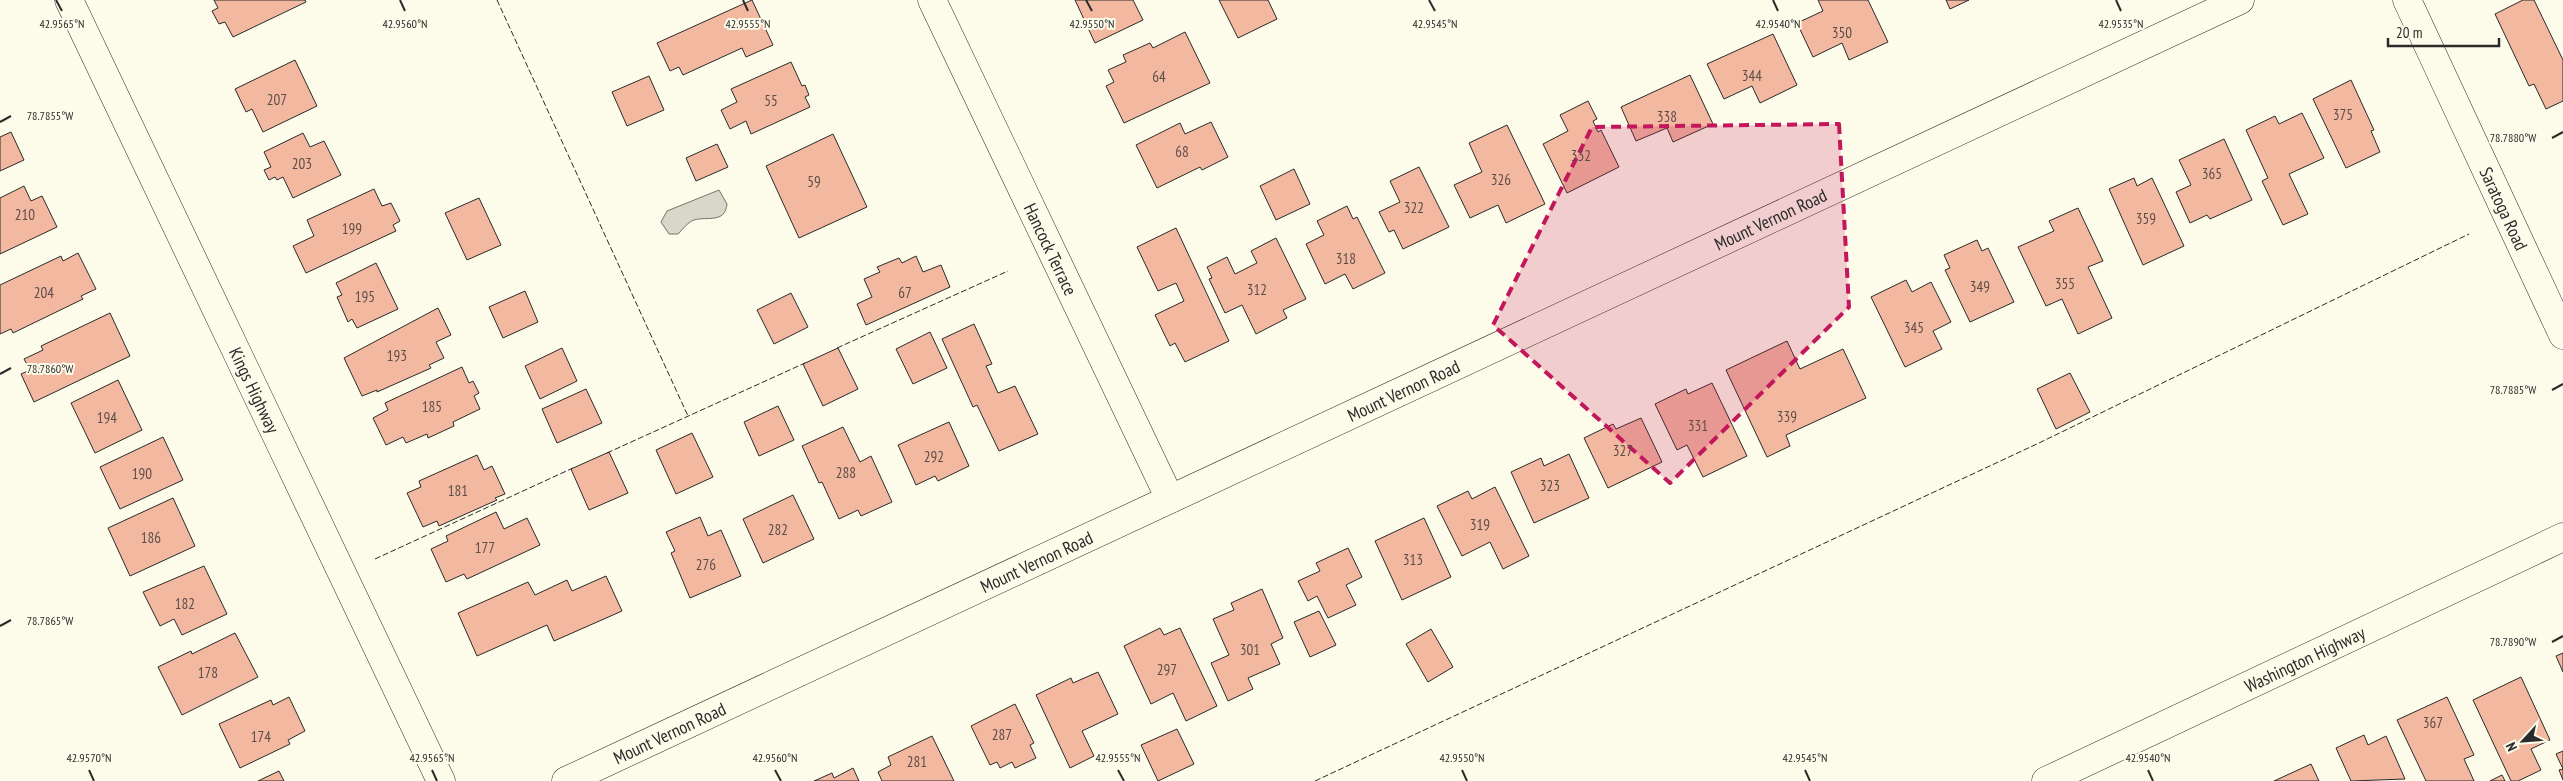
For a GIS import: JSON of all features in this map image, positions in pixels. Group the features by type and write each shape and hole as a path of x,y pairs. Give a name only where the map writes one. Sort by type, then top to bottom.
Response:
{"street":[{"name":"Kings Highway","path":"69,0 441,781"},
{"name":"Hancock Terrace","path":"932,0 1170,499"},
{"name":"Mount Vernon Road","path":"566,781 2240,0"},
{"name":"Saratoga Road","path":"2407,0 2563,335"},
{"name":"Washington Highway","path":"2046,781 2563,537"}],"highlighted area":[{"path":"1839,124 1849,307 1670,483 1493,325 1592,127"}],"shaded area":[{"path":"719,190 727,204 723,214 715,218 694,220 678,234 669,234 661,222 667,211"}],"building":[{"path":"214,0 305,0 306,2 233,37 225,22 219,24 212,11 218,8"},
{"path":"752,0 773,45 746,57 742,48 683,75 679,67 670,71 657,43"},
{"path":"1075,0 1133,0 1143,20 1095,43"},
{"path":"1219,0 1268,0 1277,19 1238,38"},
{"path":"1818,0 1868,0 1888,42 1849,60 1842,43 1813,57 1797,23 1823,11"},
{"path":"1946,0 1969,0 1950,9"},
{"path":"2523,0 2534,0 2563,60 2563,101 2546,109 2534,84 2529,86 2495,14"},
{"path":"1185,32 1210,83 1124,123 1106,86 1114,82 1108,70 1126,62 1123,55 1150,43 1153,48"},
{"path":"1773,34 1797,85 1760,103 1752,86 1724,99 1707,64"},
{"path":"295,60 317,106 263,132 252,109 246,112 235,89"},
{"path":"791,62 802,86 805,85 809,95 805,97 810,107 751,134 746,121 730,129 721,110 737,102 731,89"},
{"path":"1690,75 1713,124 1673,142 1667,128 1636,141 1621,107"},
{"path":"649,76 664,110 627,126 612,92"},
{"path":"2351,80 2374,130 2371,131 2380,152 2346,168 2313,99"},
{"path":"1588,101 1597,119 1593,121 1598,132 1601,130 1619,167 1567,193 1543,144 1568,131 1560,115"},
{"path":"2302,113 2324,158 2289,174 2308,214 2283,225 2262,181 2268,178 2246,130 2275,116 2279,124"},
{"path":"1211,122 1228,157 1202,170 1200,167 1157,188 1136,145 1180,123 1185,134"},
{"path":"1507,125 1545,204 1506,223 1498,205 1470,218 1454,185 1482,172 1469,143"},
{"path":"11,132 24,160 0,171 0,137"},
{"path":"303,133 310,147 324,141 341,175 293,198 283,177 277,180 275,177 269,180 264,170 271,167 264,152"},
{"path":"833,134 867,207 799,238 766,166"},
{"path":"2224,139 2252,200 2210,219 2207,215 2190,223 2176,192 2191,185 2179,160"},
{"path":"717,144 728,167 696,181 686,158"},
{"path":"1419,167 1449,227 1403,249 1394,230 1389,232 1379,212 1400,202 1390,181"},
{"path":"1294,169 1310,204 1276,220 1260,186"},
{"path":"2134,178 2137,186 2152,178 2184,246 2143,265 2109,189"},
{"path":"24,186 31,201 42,196 57,227 0,254 0,198"},
{"path":"374,189 382,206 391,203 400,221 393,225 396,231 306,273 293,246 314,236 307,220"},
{"path":"479,198 501,245 467,260 445,213"},
{"path":"1347,206 1353,219 1357,217 1385,273 1353,289 1345,274 1325,284 1306,244 1324,235 1317,221"},
{"path":"2078,208 2103,261 2088,267 2112,318 2078,334 2062,299 2046,306 2018,247 2054,231 2049,221"},
{"path":"1176,228 1229,341 1185,362 1175,343 1170,346 1155,315 1184,301 1176,283 1158,291 1137,247"},
{"path":"1276,238 1306,299 1283,310 1287,318 1256,334 1242,305 1225,313 1209,279 1212,278 1207,267 1227,257 1235,274 1257,263 1251,251"},
{"path":"1977,240 1982,251 1988,248 2014,302 1970,322 1945,270 1950,268 1944,255"},
{"path":"78,253 96,289 81,296 83,299 13,333 11,329 0,334 0,285 61,256 63,261"},
{"path":"916,256 923,272 941,265 950,287 866,325 857,304 872,297 864,279 880,272 877,267 899,258 902,263"},
{"path":"376,263 398,309 357,328 352,319 348,322 337,297 342,295 336,283"},
{"path":"1906,280 1912,292 1931,282 1951,322 1933,331 1942,349 1905,367 1871,297"},
{"path":"525,291 538,322 503,338 489,307"},
{"path":"791,293 808,327 774,344 757,310"},
{"path":"438,308 451,335 436,342 444,358 429,365 431,368 377,392 377,390 362,396 344,358"},
{"path":"110,313 130,356 34,402 21,374 30,370 24,359 43,350 41,346"},
{"path":"974,324 992,364 986,366 998,393 1015,386 1038,434 999,451 977,405 973,407 942,339"},
{"path":"930,332 947,368 913,384 896,349"},
{"path":"1787,341 1800,369 1843,349 1866,398 1786,435 1790,446 1767,457 1726,370"},
{"path":"562,348 577,381 540,399 525,366"},
{"path":"838,348 858,389 823,406 803,364"},
{"path":"462,367 469,383 473,381 479,393 474,396 480,409 453,422 454,426 428,438 427,434 406,443 403,437 386,445 373,418 388,410 385,403"},
{"path":"2070,373 2090,412 2056,429 2037,389"},
{"path":"118,380 142,430 95,453 71,403"},
{"path":"1712,383 1747,456 1703,477 1687,445 1677,450 1655,404 1686,389 1688,394"},
{"path":"586,389 602,423 557,443 542,409"},
{"path":"778,406 794,440 759,456 744,422"},
{"path":"1641,418 1662,462 1608,488 1584,438 1613,424 1616,429"},
{"path":"949,422 969,466 938,481 935,476 916,485 898,445"},
{"path":"843,427 860,462 871,456 892,502 861,516 858,510 839,519 822,482 819,483 802,446"},
{"path":"692,433 713,477 676,494 656,450"},
{"path":"163,437 183,480 120,509 100,467"},
{"path":"609,452 628,493 589,510 571,469"},
{"path":"1569,454 1589,498 1534,523 1511,472 1541,458 1544,466"},
{"path":"477,455 484,470 492,466 505,494 495,498 497,500 439,526 437,521 423,527 407,493 421,487 419,481"},
{"path":"1495,487 1529,556 1503,569 1490,542 1462,556 1437,506 1468,491 1472,499"},
{"path":"793,495 814,539 763,563 743,519"},
{"path":"173,498 195,546 130,576 108,528"},
{"path":"496,512 504,529 527,518 540,545 467,579 464,574 446,582 431,549 448,541 446,536"},
{"path":"700,517 708,536 721,530 741,576 690,598 671,553 675,551 666,532"},
{"path":"1424,518 1451,577 1402,600 1375,541"},
{"path":"1348,548 1362,577 1346,585 1356,605 1328,618 1317,596 1308,601 1298,581 1320,571 1316,563"},
{"path":"204,566 227,614 182,635 174,619 160,626 143,592"},
{"path":"606,576 622,611 554,641 547,625 477,656 458,613 528,582 535,595 567,580 572,591"},
{"path":"1262,589 1283,638 1271,644 1280,664 1248,678 1253,689 1228,701 1211,663 1229,655 1213,619 1234,610 1231,603"},
{"path":"1319,611 1336,645 1310,657 1294,622"},
{"path":"1160,628 1164,635 1180,628 1217,706 1186,721 1173,693 1151,704 1124,646"},
{"path":"1431,629 1453,667 1428,682 1406,644"},
{"path":"235,633 258,677 182,715 158,667 191,651 192,654"},
{"path":"2563,653 2563,672 2556,656"},
{"path":"1098,672 1118,714 1082,731 1094,756 1070,768 1036,695 1071,678 1073,683"},
{"path":"2521,677 2550,740 2531,749 2541,770 2518,781 2511,781 2473,700"},
{"path":"289,697 305,731 288,740 290,744 240,768 219,724 271,700 273,705"},
{"path":"2447,697 2474,755 2464,759 2474,781 2426,781 2397,720"},
{"path":"1015,704 1034,743 1030,745 1036,758 1015,768 1012,762 1000,768 997,762 990,765 971,726"},
{"path":"1177,729 1194,764 1158,781 1141,745"},
{"path":"2364,735 2368,745 2386,736 2405,779 2351,781 2336,748"},
{"path":"932,736 954,781 882,781 878,772 891,765 888,757"},
{"path":"2563,751 2563,769 2556,754"},
{"path":"2311,764 2319,781 2274,781"},
{"path":"853,768 859,781 814,781 832,773 834,778"},
{"path":"2563,769 2563,780 2559,770"},
{"path":"279,771 284,781 258,781"},
{"path":"2502,775 2505,781 2490,781"}],"fence":[{"path":"497,0 688,416"},
{"path":"1315,781 2039,443 2469,234"},
{"path":"837,348 1008,271"},
{"path":"607,453 805,363"},
{"path":"375,559 573,468"}]}
